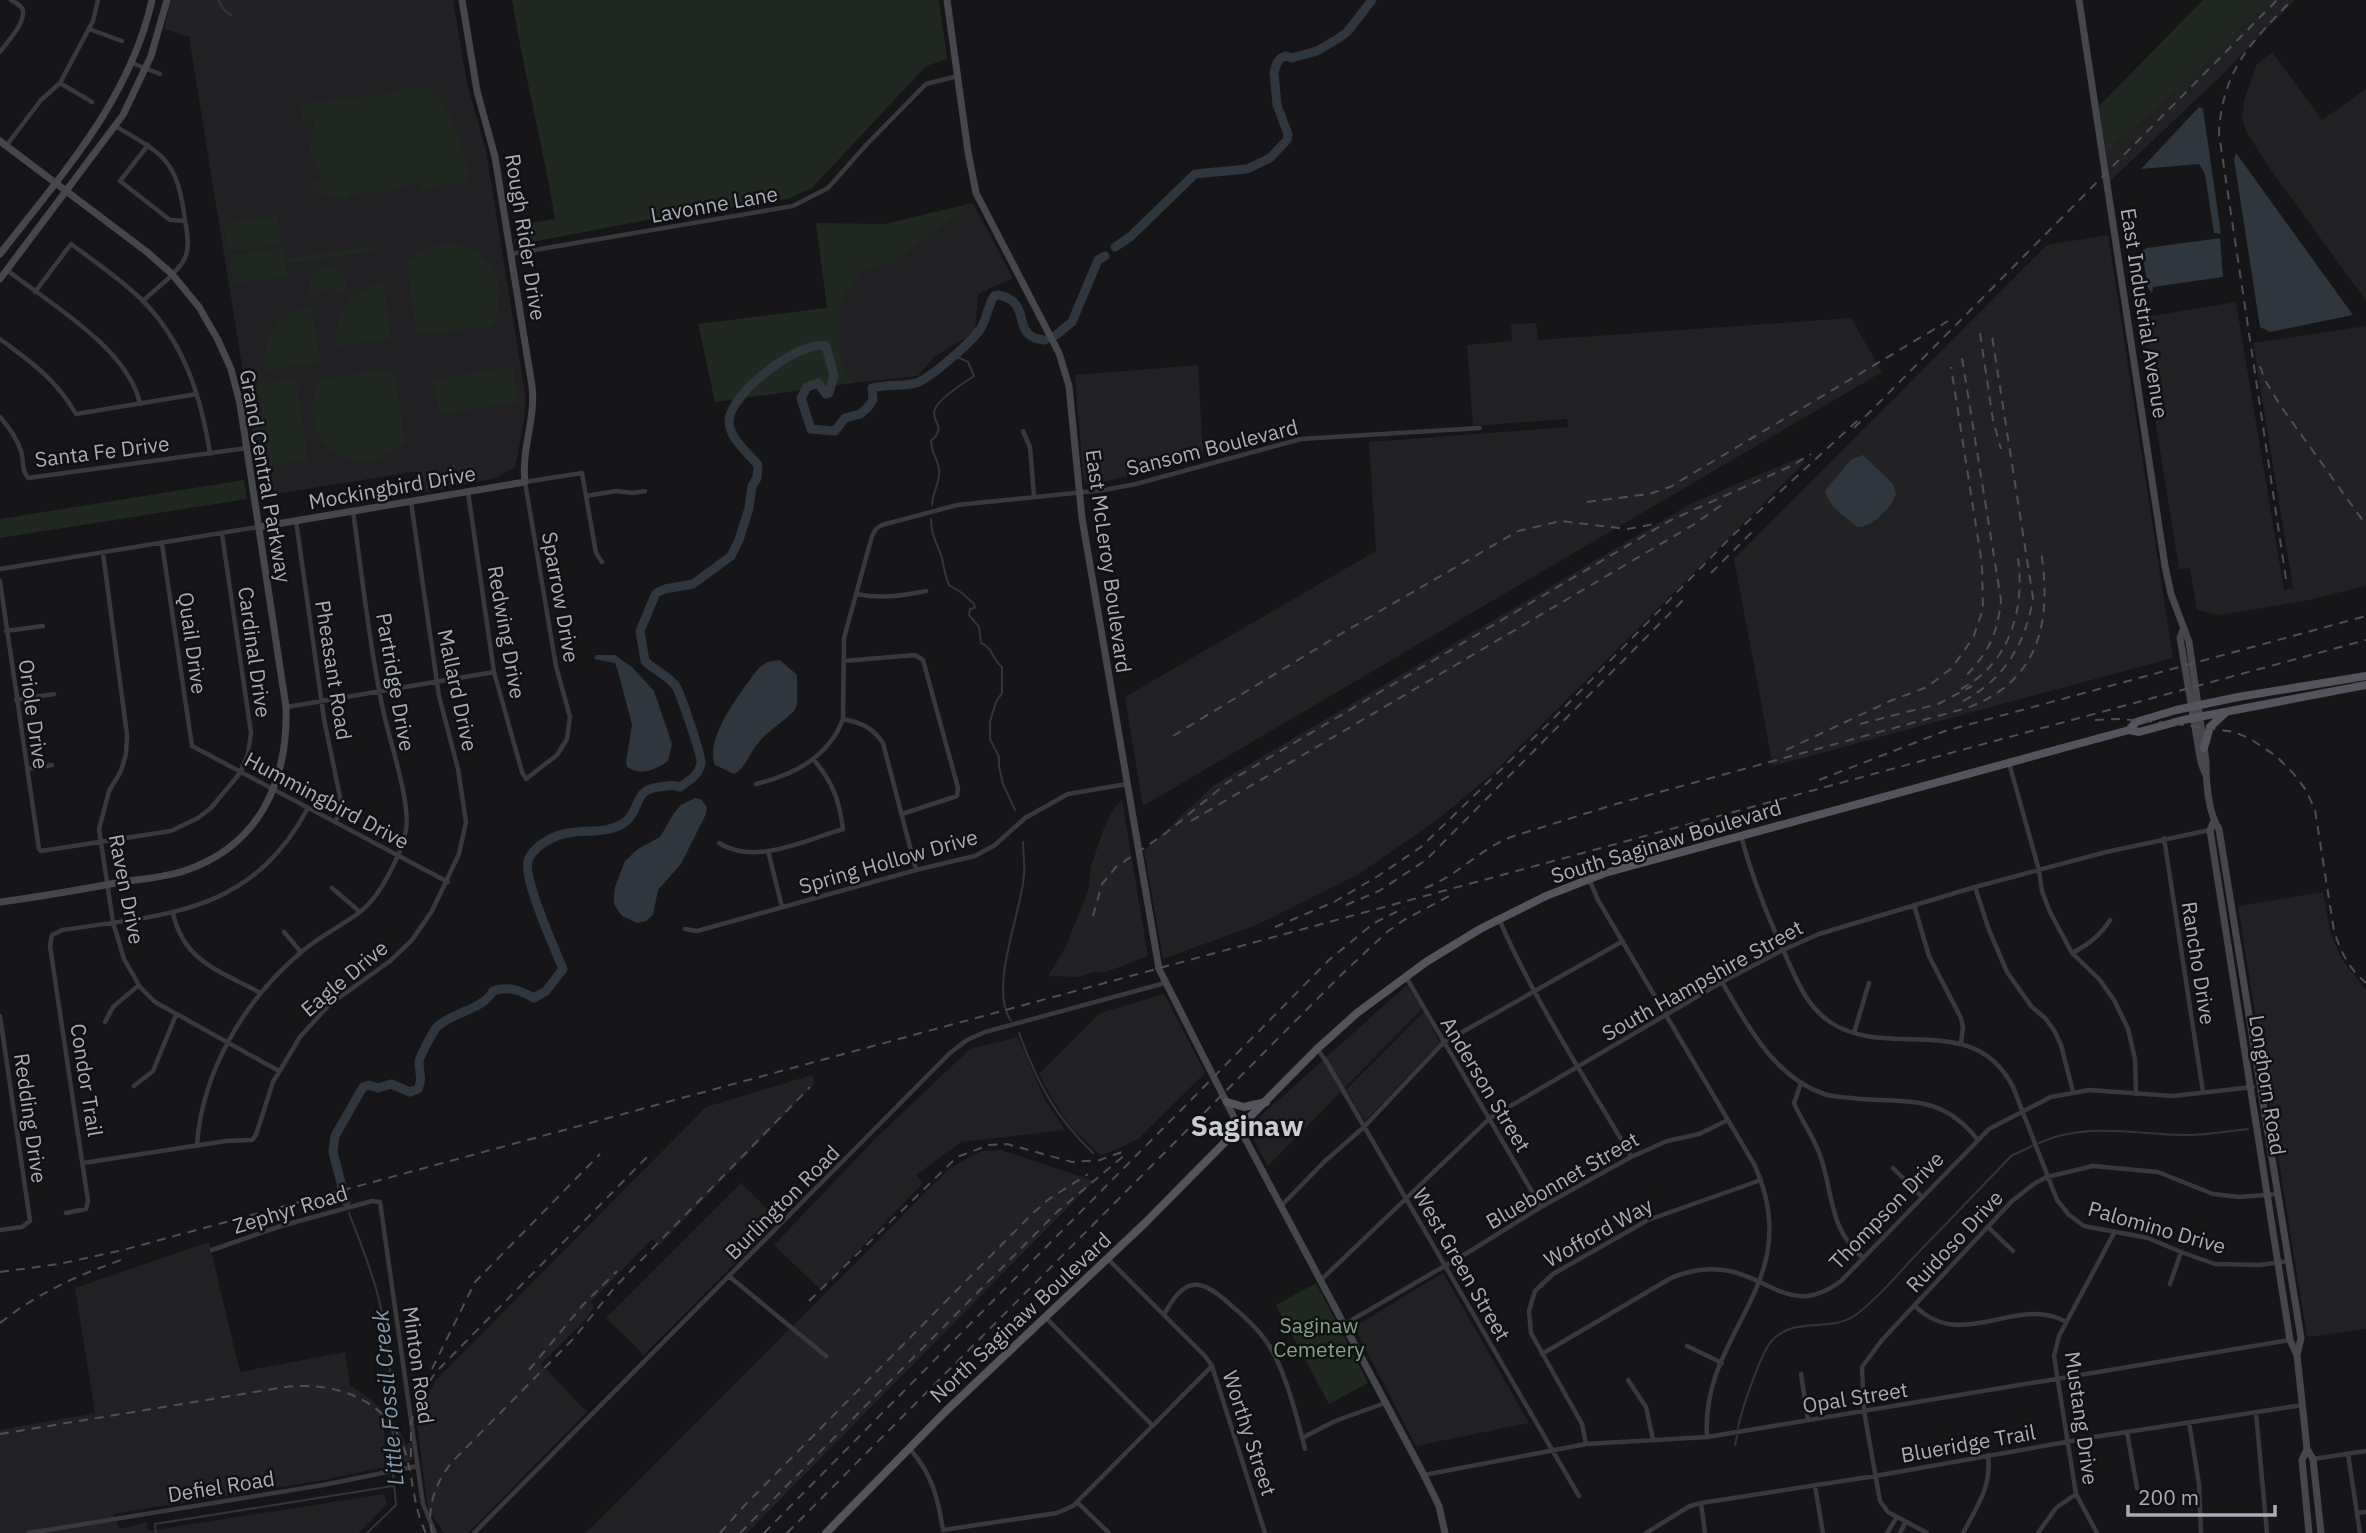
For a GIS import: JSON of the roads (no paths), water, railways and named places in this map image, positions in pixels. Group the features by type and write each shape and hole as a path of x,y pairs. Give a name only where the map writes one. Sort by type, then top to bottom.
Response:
{"main road":[{"path":"0,254 107,113 144,33 152,0"},
{"path":"0,279 115,126 146,68 167,0"},
{"name":"Rough Rider Drive","path":"462,0 477,92 495,157 534,402 525,456 525,482"},
{"name":"East McLeroy Boulevard","path":"947,0 976,193 1059,353 1066,372 1078,491 1126,784 1157,958 1165,984 1424,1475 1439,1506 1445,1533"},
{"name":"East Industrial Avenue","path":"2079,0 2165,566 2183,630 2187,633 2189,642 2197,717"},
{"name":"Grand Central Parkway","path":"0,902 182,872 214,858 249,829 274,791 283,758 286,707 247,448 236,387 223,349 204,314 172,274 147,251 3,143"},
{"name":"Mockingbird Drive","path":"259,527 525,482"},
{"name":"South Saginaw Boulevard","path":"2129,730 2136,722 2195,706 2366,676"},
{"name":"South Saginaw Boulevard","path":"1240,1129 1317,1049 1357,1013 1406,976 1499,919 1546,895 1588,878 2129,730 2139,732 2197,717 2366,685"},
{"path":"2204,748 2212,724 2232,710"},
{"name":"Longhorn Road","path":"2197,717 2214,821 2219,829 2229,885 2262,1086 2301,1338 2297,1355"},
{"name":"Longhorn Road","path":"2197,717 2201,763 2206,775"},
{"path":"2210,830 2214,821"},
{"name":"Longhorn Road","path":"2210,830 2290,1340 2297,1355 2307,1449 2313,1459 2321,1533"},
{"path":"2219,886 2229,885"},
{"path":"1227,1102 1244,1107 1266,1102"},
{"name":"North Saginaw Boulevard","path":"826,1533 909,1449 1240,1129"},
{"name":"Longhorn Road","path":"2307,1449 2302,1460 2309,1533"}],"street":[{"path":"0,52 20,23 23,13 22,8 12,0"},
{"path":"3,143 60,83 89,29 98,0"},
{"path":"89,29 122,41"},
{"path":"132,63 160,74"},
{"name":"Lavonne Lane","path":"510,254 793,206 828,188 926,84 958,76"},
{"path":"60,83 92,102"},
{"path":"115,126 148,145 164,158 176,175 186,221 187,250 183,260 143,301"},
{"path":"148,145 120,181 170,220 186,221"},
{"path":"35,292 71,244 143,301 173,339 188,368 197,394 210,454"},
{"path":"7,270 111,352 128,375 140,404"},
{"path":"0,339 49,376 76,414 197,394"},
{"name":"Santa Fe Drive","path":"0,417 17,442 22,453 24,474 28,478 247,448"},
{"name":"Sansom Boulevard","path":"844,719 844,638 872,536 882,525 957,505 1136,484 1301,439 1480,428"},
{"path":"1023,431 1030,447 1034,496"},
{"name":"Mockingbird Drive","path":"525,482 582,473 586,496"},
{"name":"Sparrow Drive","path":"525,482 554,654 570,716"},
{"name":"Redwing Drive","path":"468,491 494,673 526,779 556,755 567,739 570,716"},
{"path":"602,562 596,552 586,496 616,491 645,491"},
{"name":"Mallard Drive","path":"411,502 436,682 458,769 466,822 459,855 448,882"},
{"name":"Partridge Drive","path":"197,1145 206,1097 227,1044 261,993 301,952 360,912 375,897 397,856 406,827 406,808 379,690 353,511"},
{"name":"Pheasant Road","path":"295,520 322,702 341,802 335,822"},
{"name":"Mockingbird Drive","path":"0,569 259,527"},
{"name":"Cardinal Drive","path":"222,534 251,733 248,754 240,773"},
{"name":"Quail Drive","path":"162,544 192,746"},
{"name":"Raven Drive","path":"103,553 127,735 126,754 121,771 109,791 100,818 100,843 113,922 124,959 139,985 155,1002 279,1071"},
{"name":"Oriole Drive","path":"0,581 37,840 41,851 100,843"},
{"path":"856,593 873,597 896,597 926,591"},
{"path":"6,631 43,626"},
{"path":"844,661 915,655 923,660 958,788 957,796 902,814"},
{"path":"286,707 494,673"},
{"path":"16,700 54,694"},
{"path":"756,784 789,773 814,760 832,743 844,719 865,724 875,731 883,743 916,870"},
{"name":"Hummingbird Drive","path":"192,746 448,882"},
{"path":"719,842 728,849 741,852 768,851 843,829 841,812 830,780 814,760"},
{"path":"2009,762 2039,870 2042,891 2050,912 2072,953 2107,990 2122,1014 2135,1059 2136,1094"},
{"path":"27,769 52,765"},
{"path":"100,843 171,831 185,826 211,808 240,773"},
{"name":"Spring Hollow Drive","path":"685,929 697,931 975,856 995,845 1025,818 1068,794 1126,784"},
{"path":"113,922 173,913 210,901 254,876 289,840 308,808"},
{"name":"South Hampshire Street","path":"1321,1280 1490,1118 1722,982 1783,950 1819,934 1975,887 2164,838 2210,830"},
{"name":"Palomino Drive","path":"1741,835 1760,902 1803,993 1812,1006 1831,1022 1854,1033 1870,1037 1961,1043 1984,1054 2009,1079 2057,1200 2069,1215 2084,1226 2148,1238 2216,1264 2259,1265 2288,1261"},
{"name":"Rancho Drive","path":"2164,838 2203,1092"},
{"path":"768,851 782,907"},
{"path":"1588,878 1762,1180 1768,1202 1771,1230 1769,1254 1707,1402 1707,1437"},
{"name":"Eagle Drive","path":"197,1145 252,1140 256,1135 268,1094 300,1037 318,1016 346,991 390,961 412,940 448,882"},
{"path":"1975,887 2007,972 2031,1006 2054,1030 2061,1045 2073,1092"},
{"path":"332,888 360,912"},
{"path":"1914,905 1929,956 1961,1018 1961,1043"},
{"path":"173,913 182,939 195,956 261,993"},
{"path":"1499,919 1513,951 1631,1157"},
{"path":"2072,953 2084,947 2104,930 2110,920"},
{"name":"Condor Trail","path":"66,1213 86,1209 89,1204 50,946 52,936 62,930 113,922"},
{"path":"285,932 301,952"},
{"path":"1281,1206 1325,1161 1364,1127 1443,1043 1623,941"},
{"name":"Anderson Street","path":"1406,976 1541,1207"},
{"path":"1722,982 1747,1027 1761,1045 1801,1083 1835,1097 1935,1106 1960,1119 1977,1139"},
{"path":"1854,1033 1869,983"},
{"name":"Burlington Road","path":"474,1533 908,1094 967,1040 985,1032 1165,984"},
{"path":"105,1022 113,1007 139,985"},
{"path":"134,1086 153,1071 176,1015"},
{"name":"Redding Drive","path":"0,1016 30,1221 27,1225 0,1230"},
{"name":"West Green Street","path":"1317,1049 1579,1496"},
{"path":"1801,1083 1794,1103 1821,1155 1839,1230 1863,1258"},
{"name":"Thompson Drive","path":"1542,1354 1681,1274 1700,1269 1721,1270 1759,1282 1790,1296 1813,1294 1835,1284 1977,1139 1989,1129 2051,1097 2089,1090 2173,1096 2262,1086"},
{"name":"Bluebonnet Street","path":"1345,1324 1541,1207 1631,1157 1667,1141 1699,1134 1728,1120"},
{"path":"83,1163 197,1145"},
{"name":"Ruidoso Drive","path":"1927,1533 1888,1512 1880,1501 1864,1411 1862,1367 1882,1340 2012,1201 2047,1177 2093,1166 2158,1171 2213,1194 2239,1197 2278,1194"},
{"path":"1893,1168 1922,1197"},
{"name":"Wofford Way","path":"1586,1444 1582,1424 1534,1340 1528,1319 1531,1299 1543,1282 1612,1239 1656,1216 1762,1180"},
{"name":"Zephyr Road","path":"212,1250 281,1226 372,1200 378,1201"},
{"name":"Minton Road","path":"378,1201 382,1208 423,1504 435,1533"},
{"path":"1988,1227 2013,1251"},
{"name":"Mustang Drive","path":"2097,1533 2076,1494 2057,1379 2055,1347 2114,1233"},
{"path":"2170,1284 2181,1252"},
{"name":"Worthy Street","path":"1108,1259 1212,1366 1265,1533"},
{"path":"730,1277 826,1356"},
{"path":"1164,1315 1171,1301 1188,1286 1205,1285 1221,1295 1270,1347 1279,1365 1305,1449"},
{"path":"1915,1306 1933,1321 1952,1325 2043,1313 2066,1322"},
{"path":"1045,1317 1153,1426"},
{"name":"Opal Street","path":"1424,1475 1551,1449 1586,1444 1707,1437 2290,1340"},
{"path":"1687,1346 1722,1363"},
{"path":"909,1449 925,1467 933,1482 943,1532 1057,1513 1078,1503 1212,1366"},
{"path":"1801,1374 1808,1420"},
{"path":"1628,1380 1646,1407 1653,1440"},
{"path":"1302,1438 1344,1418 1386,1403"},
{"name":"Blueridge Trail","path":"1646,1533 1689,1506 1701,1503 2303,1405"},
{"path":"2256,1413 2267,1533"},
{"path":"2189,1422 2199,1484 2201,1533"},
{"path":"2127,1432 2137,1488"},
{"path":"2313,1459 2366,1451"},
{"path":"2348,1454 2360,1533"},
{"path":"1962,1533 1987,1485 1990,1468 1988,1455"},
{"name":"Defiel Road","path":"29,1533 323,1485 417,1466"},
{"path":"1815,1485 1823,1533"},
{"path":"2038,1533 2056,1508 2076,1494"},
{"path":"1078,1503 1109,1533"},
{"path":"1701,1503 1705,1533"},
{"path":"2357,1513 2366,1512"},
{"path":"1887,1533 1897,1517"},
{"path":"1900,1533 1905,1523"}],"waterway":[{"path":"218,0 231,15"},
{"name":"Little Fossil Creek","path":"1115,247 1130,237 1195,174 1247,169 1270,158 1287,140 1288,134 1277,105 1274,72 1277,63 1286,56 1292,58 1317,51 1339,38 1348,31 1372,0"},
{"name":"Little Fossil Creek","path":"1056,335 1072,322 1098,260 1105,256"},
{"name":"Little Fossil Creek","path":"346,1202 333,1152 335,1136 363,1087 369,1085 378,1088 391,1084 410,1092 418,1089 421,1079 420,1059 437,1027 443,1022 482,1003 493,991 514,990 534,998 546,991 563,969 529,879 529,858 532,853 546,841 563,834 618,826 630,817 645,792 667,786 680,787 698,771 700,758 678,690 668,678 645,661 640,631 656,593 693,584 731,556 739,540 749,508 752,486 757,478 758,465 740,445 730,427 732,409 741,397 753,383 784,360 814,346 826,346 834,376 829,393 826,394 818,383 807,387 801,398 811,429 835,431 845,418 860,414 868,407 873,400 872,388 916,383 952,358 978,332 994,296 999,295 1010,299 1016,305 1027,333 1034,338 1045,340"},
{"path":"932,505 939,474 931,441 938,431 934,412 943,398 974,376 968,362 953,355"},
{"path":"931,519 949,585 974,604 975,608 970,609 969,615 979,627 981,643 1002,667 1002,693 996,702 990,722 990,739 999,757 1003,784 1015,810"},
{"path":"1011,1021 1005,1007 1004,970 1022,890 1023,842"},
{"path":"1019,1033 1048,1098 1068,1126 1093,1153"},
{"path":"2039,1143 2092,1131 2191,1135 2248,1129"},
{"path":"1738,1428 1761,1359 1779,1334 1788,1329 1844,1321 1861,1311 2011,1156 2032,1146"},
{"name":"Little Fossil Creek","path":"349,1213 366,1256 384,1320 391,1383 393,1468"},
{"path":"1735,1445 1737,1436"},
{"name":"Little Fossil Creek","path":"367,1533 396,1505 393,1473"},
{"path":"156,1533 155,1524 393,1486"}],"railway":[{"path":"1854,428 2277,0"},
{"path":"2286,579 2219,134 2221,112 2232,75 2251,45 2292,0"},
{"path":"1587,502 1649,494 1670,487 1948,321"},
{"path":"1980,333 1993,420 2001,449"},
{"path":"1963,701 1990,682 2011,658 2025,630 2033,598 1992,336"},
{"path":"1962,358 2001,600 1990,644 1962,680"},
{"path":"2260,366 2280,405 2366,525"},
{"path":"1786,750 1890,701 1927,687 1952,668 1973,638 1983,609 1982,564 1951,367"},
{"path":"1275,927 1334,902 1421,847 1552,720 1732,536 1857,421"},
{"path":"1093,916 1102,884 1116,867 1166,833 1228,782 1669,521 1791,466 1811,454"},
{"path":"1191,821 1693,525 1726,502"},
{"path":"1173,736 1518,531 1561,521 1627,529 1655,524"},
{"path":"1711,573 1756,528"},
{"path":"1425,888 1448,877 1489,848 1511,837 1616,804 1967,708 1992,696 2011,682 2036,646 2044,601 2041,551"},
{"path":"1961,689 1992,665 2010,633 2019,596 2018,558"},
{"path":"1346,905 1379,891 1426,860 1686,597"},
{"path":"1819,780 1945,731 2366,616"},
{"path":"0,1272 59,1264 123,1250 2366,640"},
{"path":"1860,724 1938,704 1972,686"},
{"path":"2095,720 2170,723 2234,732 2249,738 2276,756 2306,790 2315,810 2334,931 2346,960 2366,983"},
{"path":"787,1533 1342,974 1387,932 1451,895"},
{"path":"764,1533 1329,960 1374,923 1404,908"},
{"path":"432,1533 431,1504 441,1478 452,1462 574,1338 614,1288 810,1087"},
{"path":"809,1301 957,1157 989,1145 1007,1144 1072,1162 1100,1160 1122,1152"},
{"path":"432,1369 475,1282 600,1154"},
{"path":"740,1533 1058,1211 1126,1154"},
{"path":"420,1395 436,1372 648,1156"},
{"path":"720,1533 1032,1214 1049,1199 1088,1174"},
{"path":"0,1323 60,1285 127,1258"},
{"path":"529,1370 582,1306 617,1271"},
{"path":"0,1434 285,1387 323,1387 342,1391 375,1408 399,1436 426,1533"},
{"path":"411,1457 411,1422 423,1389"}],"district":[{"name":"Saginaw","path":"1247,1125"}],"park label":[{"name":"Saginaw Cemetery","path":"1319,1337"}]}
